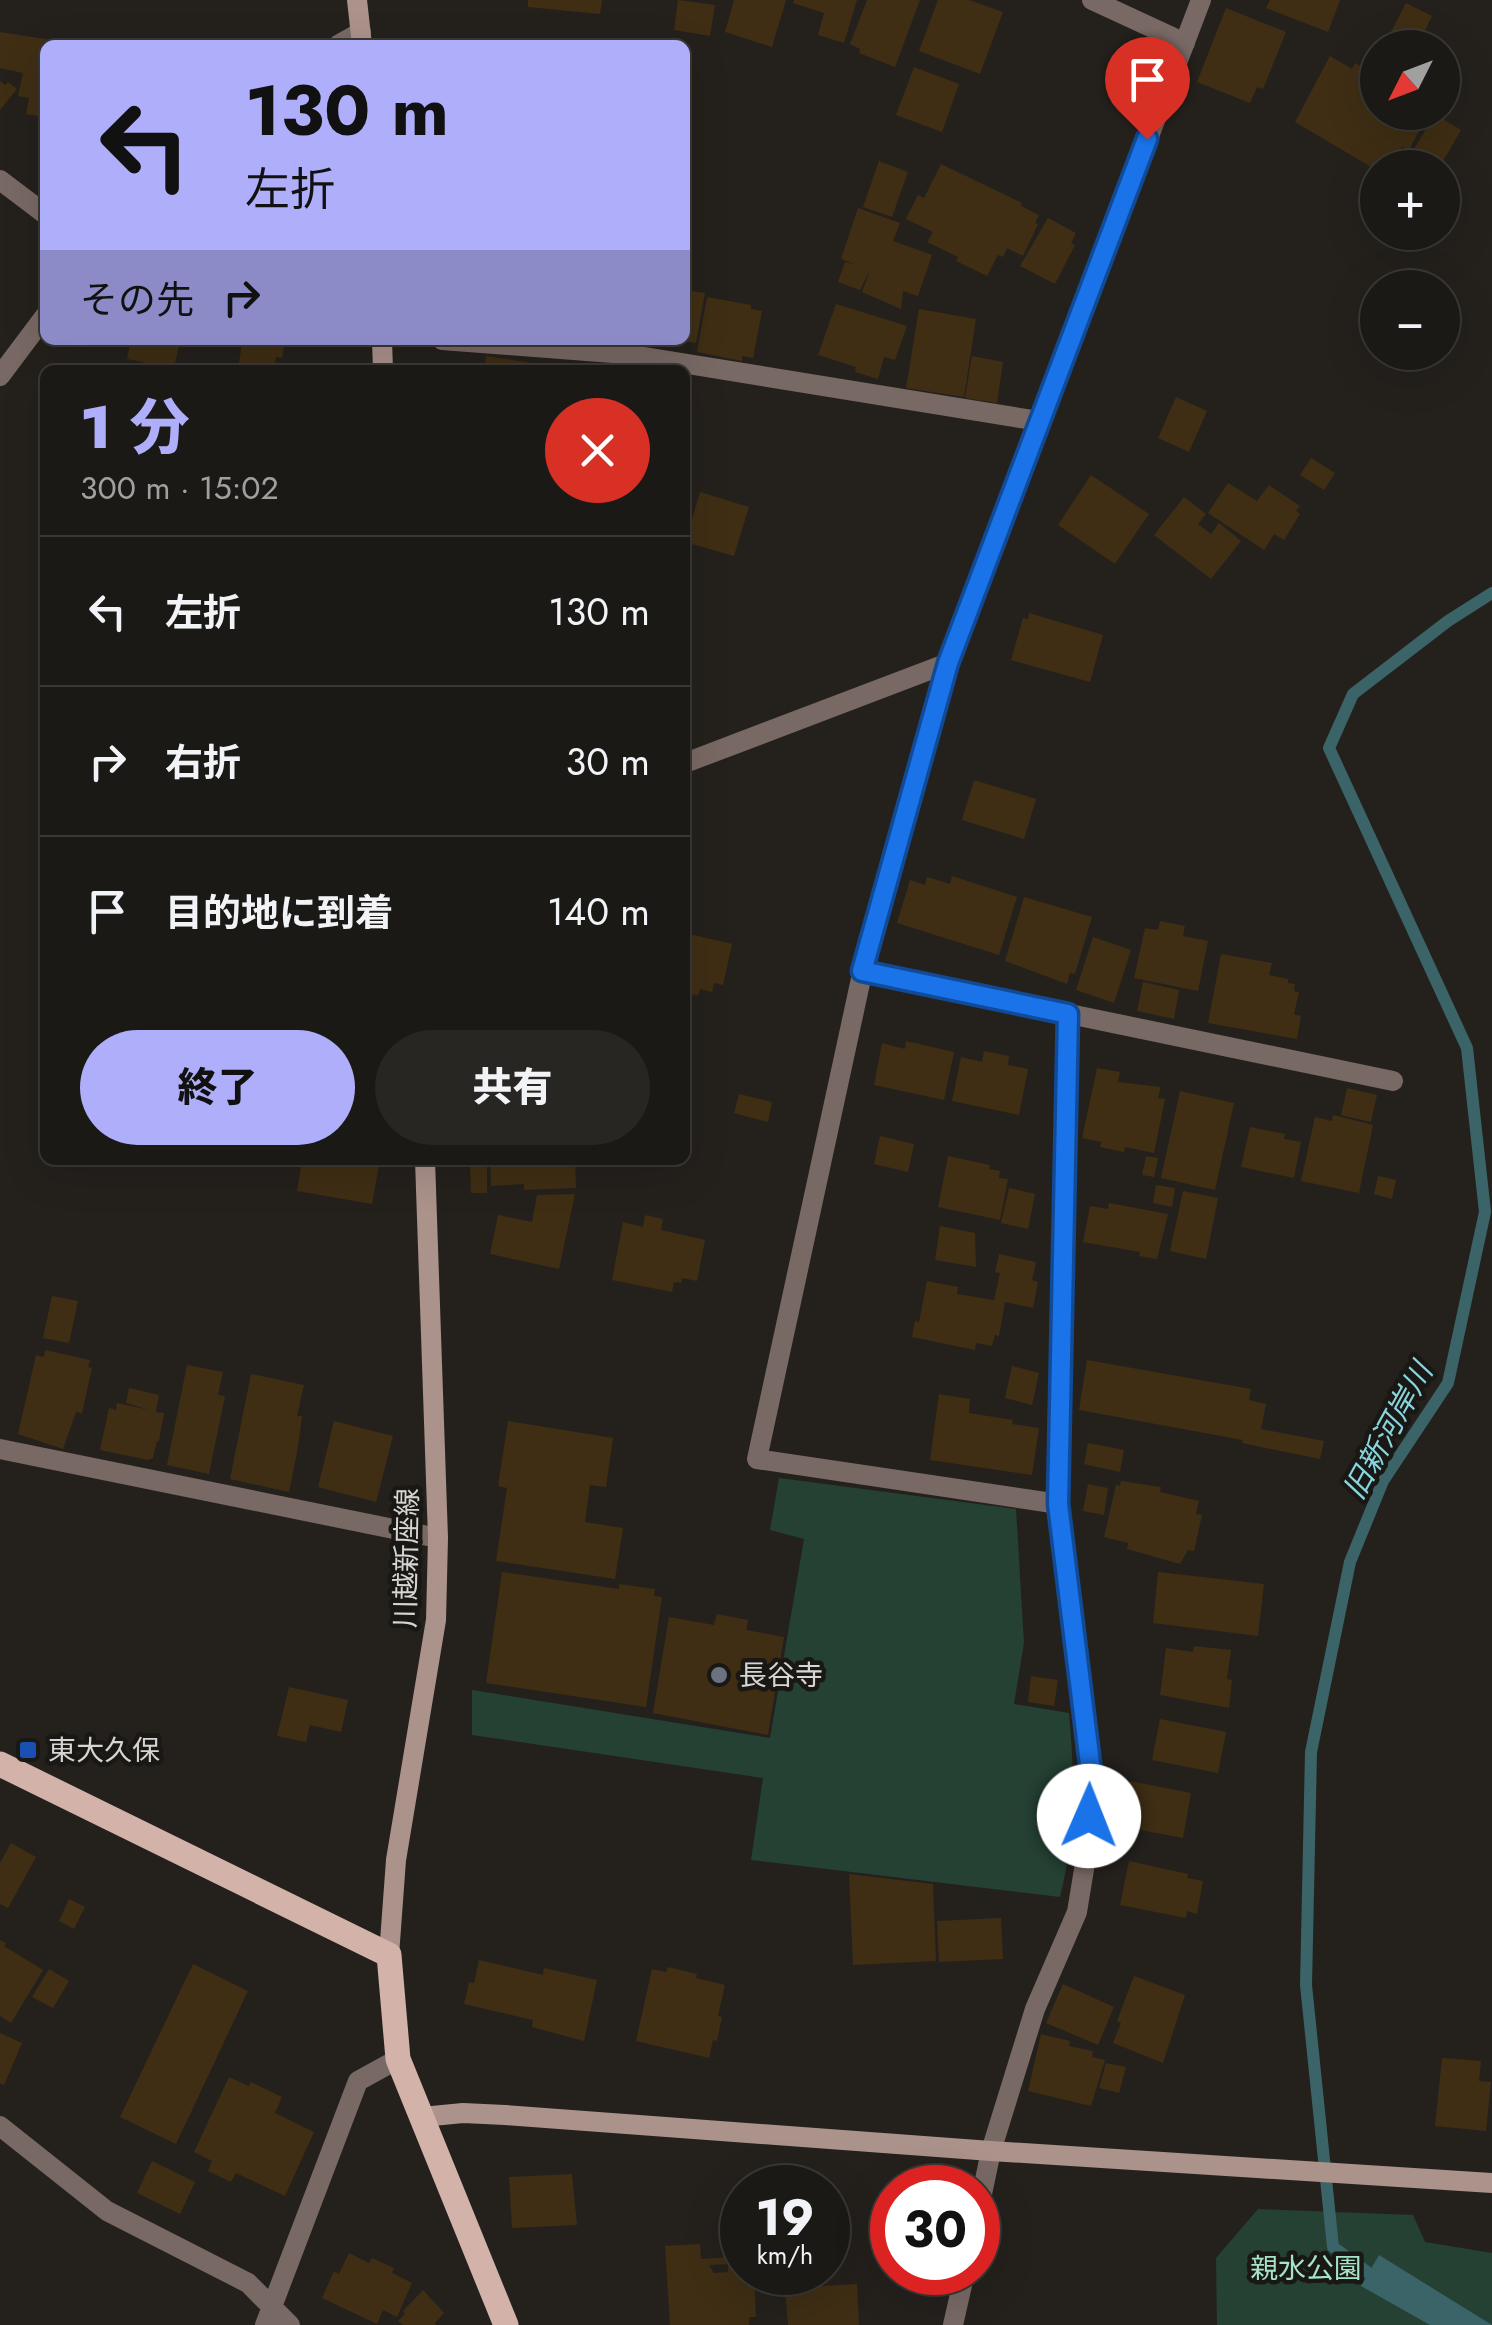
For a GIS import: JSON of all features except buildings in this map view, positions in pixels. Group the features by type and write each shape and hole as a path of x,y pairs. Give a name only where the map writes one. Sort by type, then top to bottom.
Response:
{"main road":[{"path":"0,1764 389,1955 398,2059 506,2325"}],"street":[{"path":"357,0 361,38"},
{"path":"1092,0 1185,43"},
{"path":"1058,1504 758,1459 862,971 948,663 1202,0"},
{"path":"0,180 40,210"},
{"path":"0,376 40,323"},
{"path":"508,345 626,354 1039,421"},
{"path":"690,761 948,663"},
{"path":"862,971 1393,1081"},
{"path":"988,2165 1034,2009 1077,1912 1087,1851 1092,1780 1058,1504 1068,1014"},
{"name":"川越新座線","path":"389,1955 396,1860 436,1620 438,1538 425,1165"},
{"path":"0,1449 438,1538"},
{"path":"269,2317 358,2081 398,2059"},
{"path":"422,2117 463,2113 506,2115 1492,2183"},
{"path":"0,2126 108,2210 248,2283 269,2317 290,2325"},
{"path":"953,2325 959,2295"}],"green space":[{"path":"779,1478 1016,1509 1024,1643 1014,1704 1069,1713 1073,1805 1060,1897 751,1860 763,1778 472,1735 472,1690 770,1738 804,1539 770,1530"},
{"name":"親水公園","path":"1258,2209 1413,2215 1425,2242 1492,2253 1492,2325 1217,2325 1216,2258"}],"water":[{"path":"1379,2255 1492,2325 1430,2325 1361,2286"}],"waterway":[{"name":"旧新河岸川","path":"1381,2282 1333,2247 1306,1985 1311,1752 1350,1562 1383,1481 1448,1383 1485,1212 1467,1048 1329,748 1353,694 1448,621 1492,593"}],"place":[{"name":"長谷寺","path":"719,1675"},
{"name":"東大久保","path":"28,1750"}],"route":[{"path":"1089,1816 1092,1780 1058,1504 1068,1014 862,971 948,663 1147,139"}]}
